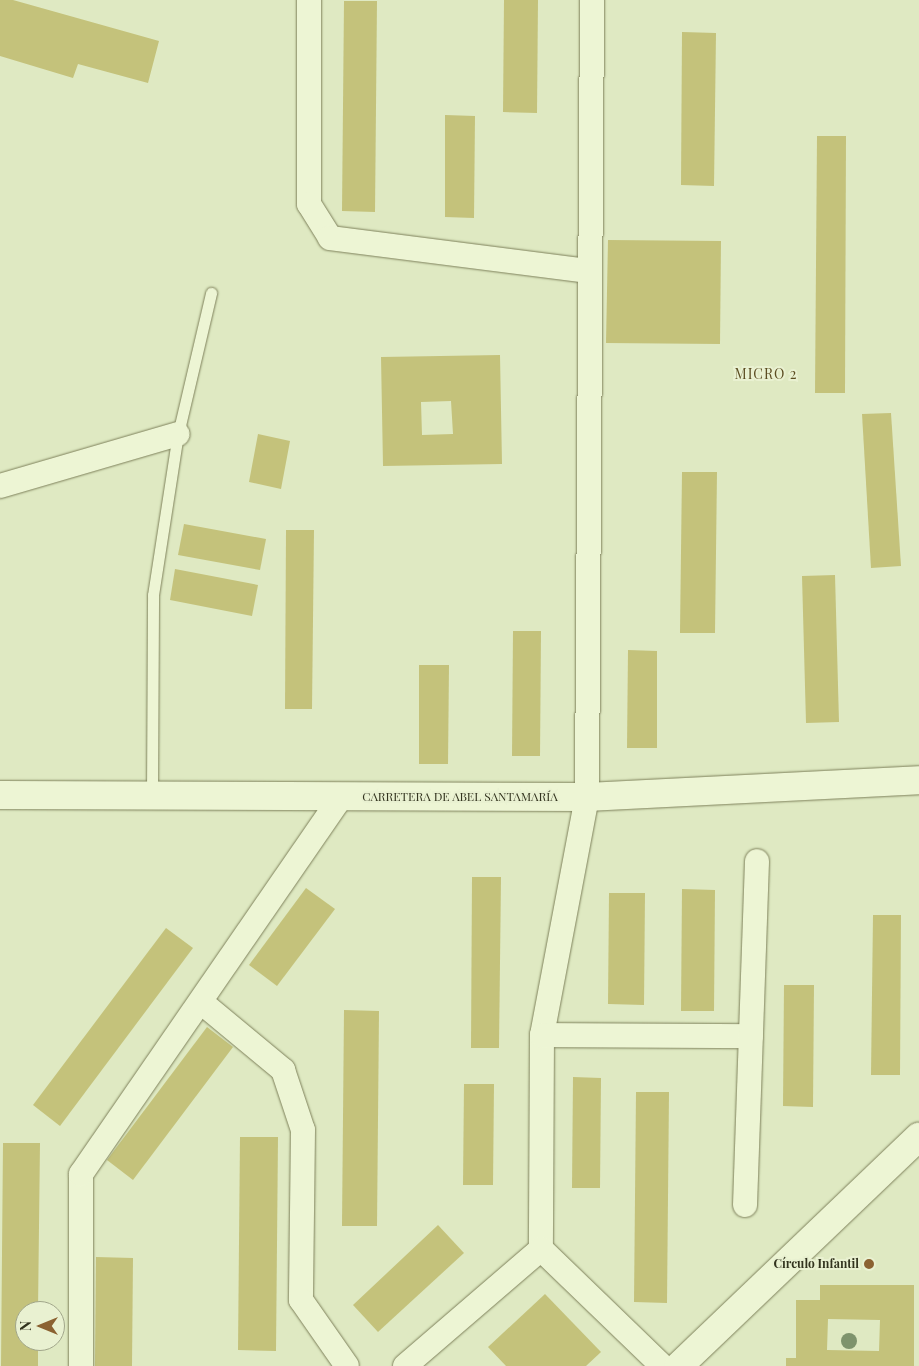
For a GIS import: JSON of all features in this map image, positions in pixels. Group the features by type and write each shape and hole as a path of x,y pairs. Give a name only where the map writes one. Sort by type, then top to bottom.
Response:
{"main road":[{"name":"CARRETERA DE ABEL SANTAMARÍA","path":"0,796 587,796 919,780"},
{"path":"679,1366 919,1138"}],"street":[{"path":"309,0 309,204 330,238 589,271"},
{"path":"592,0 587,796 542,1034 541,1249 662,1366"},
{"path":"0,486 178,434"},
{"path":"82,1366 81,1174 201,1002 340,796"},
{"path":"745,1205 757,861"},
{"path":"201,1002 283,1070 303,1130 302,1300 347,1366"},
{"path":"542,1034 751,1036"},
{"path":"405,1366 541,1249"}],"lane":[{"path":"152,795 153,595 178,434 211,293"}],"building":[{"path":"0,0 13,0 159,41 148,83 78,64 73,78 0,56"},
{"path":"504,0 538,0 537,113 503,112"},
{"path":"344,1 377,1 375,212 342,211"},
{"path":"682,32 716,33 714,186 681,185"},
{"path":"445,115 475,116 474,218 445,217"},
{"path":"817,136 846,136 845,393 815,393"},
{"path":"608,240 721,241 720,344 606,343"},
{"path":"500,355 502,464 383,466 381,357","holes":["451,401 453,434 422,435 421,402"]},
{"path":"891,413 901,566 871,568 862,414"},
{"path":"258,434 290,441 281,489 249,482"},
{"path":"682,472 717,472 715,633 680,633"},
{"path":"184,524 266,539 260,570 178,555"},
{"path":"286,530 314,530 312,709 285,709"},
{"path":"175,569 258,585 252,616 170,600"},
{"path":"835,575 839,722 806,723 802,576"},
{"path":"513,631 541,631 540,756 512,756"},
{"path":"628,650 657,651 657,748 627,748"},
{"path":"419,665 449,665 448,764 419,764"},
{"path":"472,877 501,877 499,1048 471,1048"},
{"path":"306,888 335,909 277,986 249,965"},
{"path":"682,889 715,890 714,1011 681,1011"},
{"path":"609,893 645,893 644,1005 608,1004"},
{"path":"873,915 901,915 900,1075 871,1075"},
{"path":"166,928 193,948 60,1126 33,1105"},
{"path":"784,985 814,985 813,1107 783,1106"},
{"path":"344,1010 379,1011 377,1226 342,1226"},
{"path":"207,1027 233,1047 133,1180 107,1160"},
{"path":"573,1077 601,1078 600,1188 572,1188"},
{"path":"464,1084 494,1084 493,1185 463,1185"},
{"path":"636,1092 669,1092 667,1303 634,1302"},
{"path":"240,1137 278,1137 276,1351 238,1350"},
{"path":"3,1143 40,1143 38,1301 15,1301 15,1351 38,1351 38,1366 1,1366"},
{"path":"438,1225 464,1253 378,1332 353,1305"},
{"path":"96,1257 133,1258 132,1366 95,1366"},
{"path":"820,1285 914,1285 914,1366 786,1366 786,1358 796,1358 796,1300 820,1300","holes":["828,1319 880,1320 879,1351 827,1350"]},
{"path":"545,1294 601,1352 586,1366 506,1366 488,1347"}],"place":[{"name":"Círculo Infantil","path":"869,1264"}],"district":[{"name":"MICRO 2","path":"766,374"}]}
